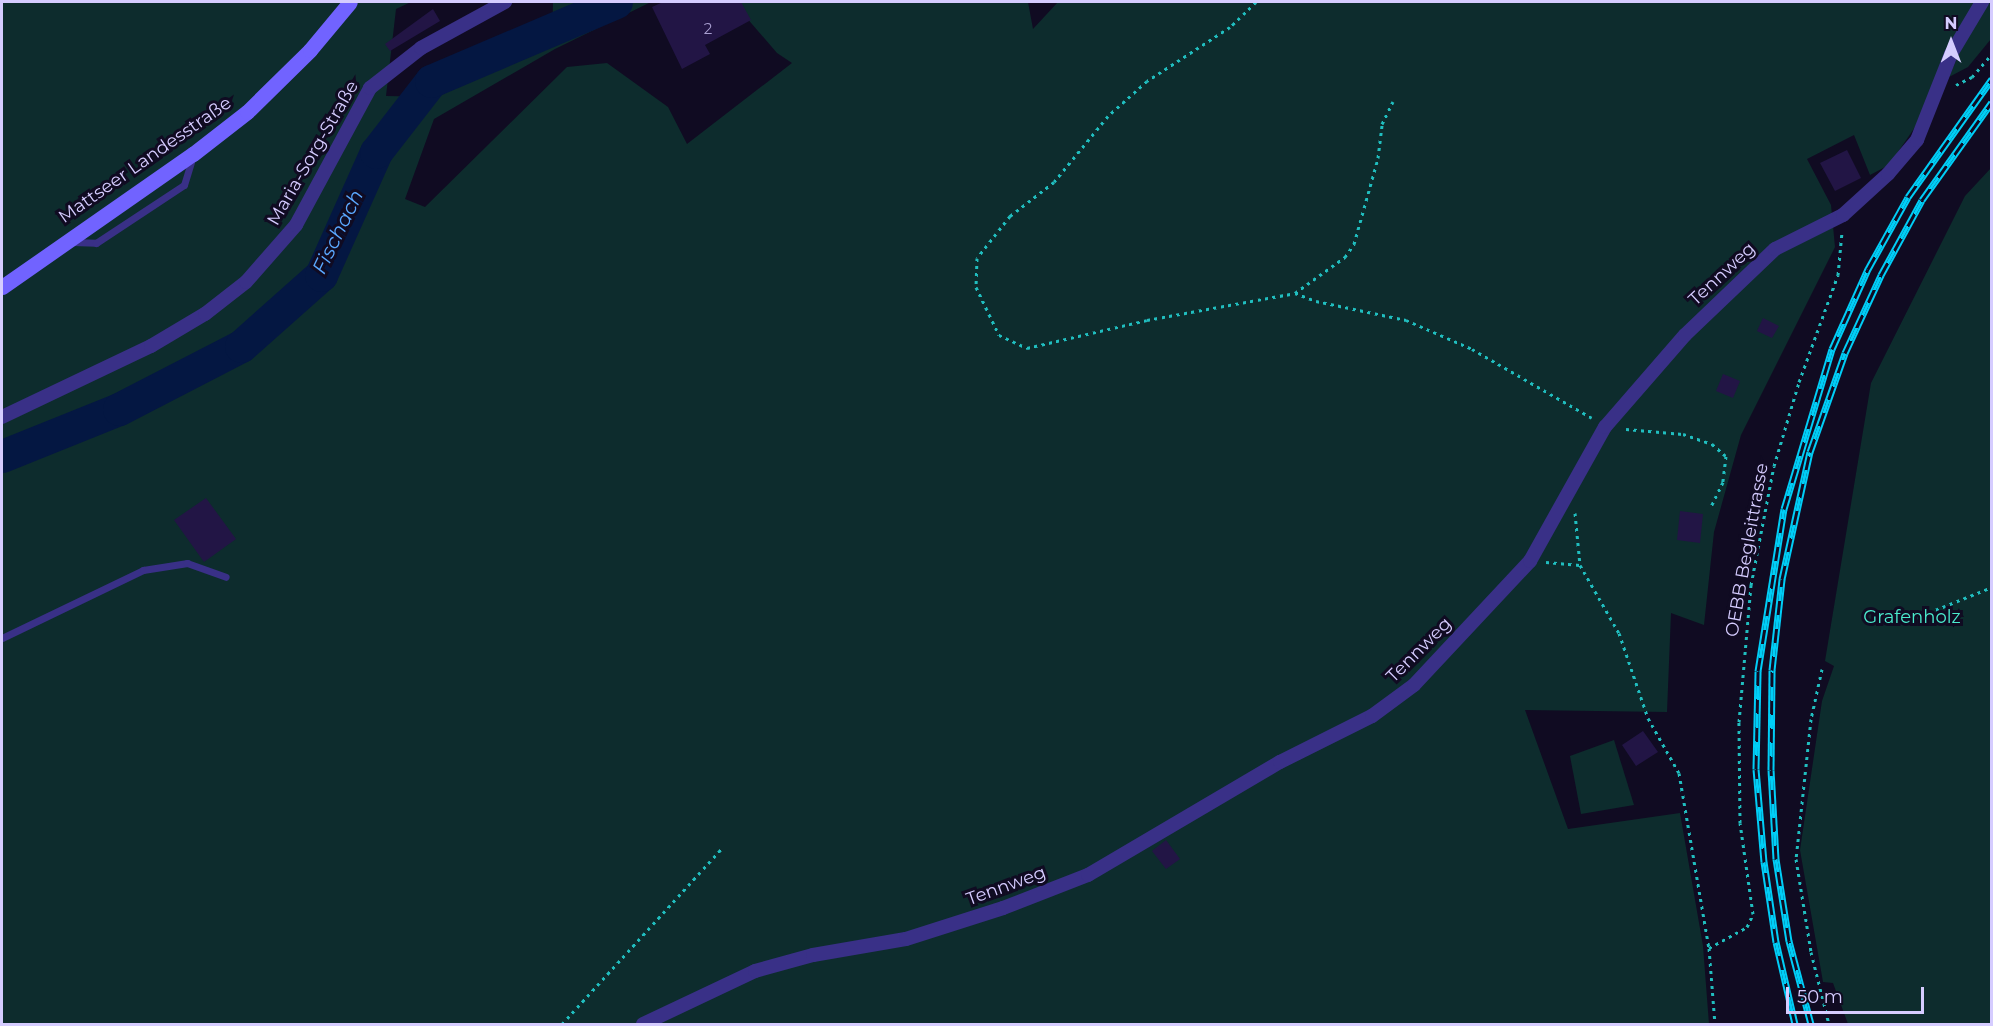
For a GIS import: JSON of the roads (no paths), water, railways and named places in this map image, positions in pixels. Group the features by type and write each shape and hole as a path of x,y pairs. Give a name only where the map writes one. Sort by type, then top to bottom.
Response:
{"main road":[{"name":"Mattseer Landesstraße","path":"2,287 63,242 193,154 248,112 310,50 350,2"}],"street":[{"name":"Maria-Sorg-Straße","path":"2,417 151,346 205,314 246,282 296,225 370,88 421,48 505,2"},
{"name":"Tennweg","path":"643,1024 755,971 813,955 906,939 1003,908 1088,874 1280,762 1372,716 1414,685 1530,561 1572,482 1605,427 1684,334 1775,249 1843,215 1888,174 1917,140 1936,97 1951,54 1982,2"}],"lane":[{"path":"2,638 142,570 187,562 226,577"}],"waterway":[{"name":"Fischach","path":"2,456 119,409 241,346 321,275 376,152 431,81 616,2"}],"railway":[{"path":"1795,1024 1776,942 1764,862 1756,769 1758,671 1784,509 1832,349 1868,269 1908,197 1992,79"},
{"path":"1811,1024 1789,941 1776,859 1771,770 1772,670 1782,579 1810,452 1845,353 1881,275 1922,200 1992,102"}],"park label":[{"name":"Grafenholz","path":"1912,617"}]}
